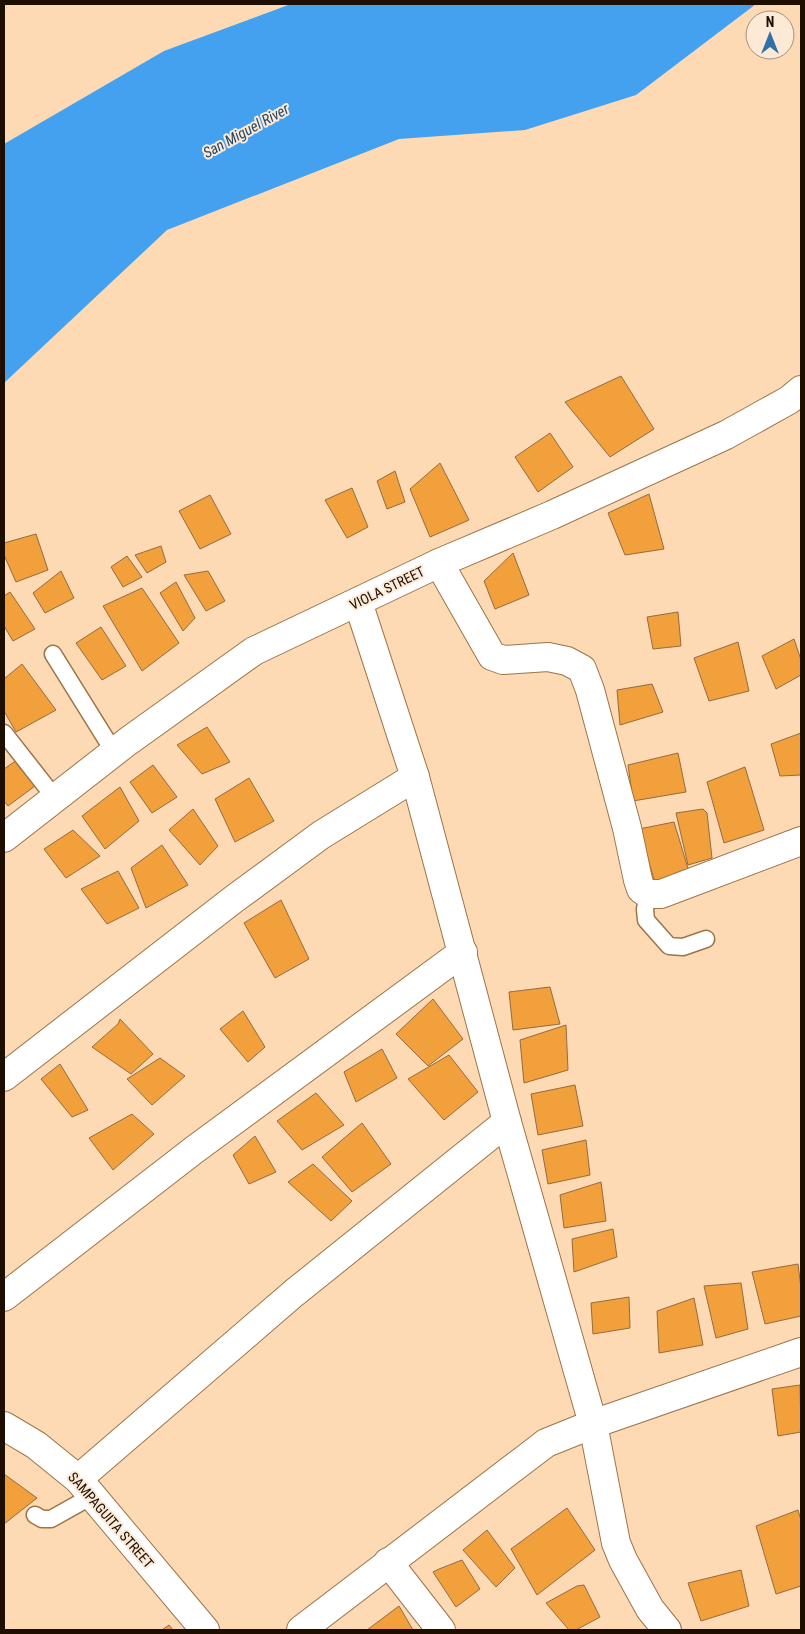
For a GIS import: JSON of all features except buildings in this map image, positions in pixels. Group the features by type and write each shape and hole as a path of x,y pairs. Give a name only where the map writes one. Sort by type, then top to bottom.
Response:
{"street":[{"name":"VIOLA STREET","path":"4,838 114,752 254,651 439,563 552,515 726,435 789,400 801,390"},
{"path":"439,563 492,656 503,660 548,657 567,661 582,669 590,690 628,828 641,889 648,894 661,894 801,841"},
{"path":"358,602 415,777 507,1122 593,1424 616,1543 623,1560 650,1609 667,1630"},
{"path":"4,1077 226,905 321,835 415,777"},
{"path":"4,1296 194,1150 463,952"},
{"path":"85,1487 294,1293 507,1122"},
{"path":"301,1630 546,1443 593,1424 801,1352"},
{"name":"SAMPAGUITA STREET","path":"4,1426 41,1448 85,1487 205,1630"},
{"path":"388,1562 441,1630"}],"lane":[{"path":"53,654 114,752"},
{"path":"4,733 54,798"},
{"path":"648,894 645,909 646,920 669,946 683,947 706,939"},
{"path":"34,1514 42,1519 51,1519 85,1487"}],"water":[{"name":"San Miguel River","path":"291,4 756,4 745,10 745,12 636,95 525,130 399,139 167,230 4,383 4,144 164,51"}]}
